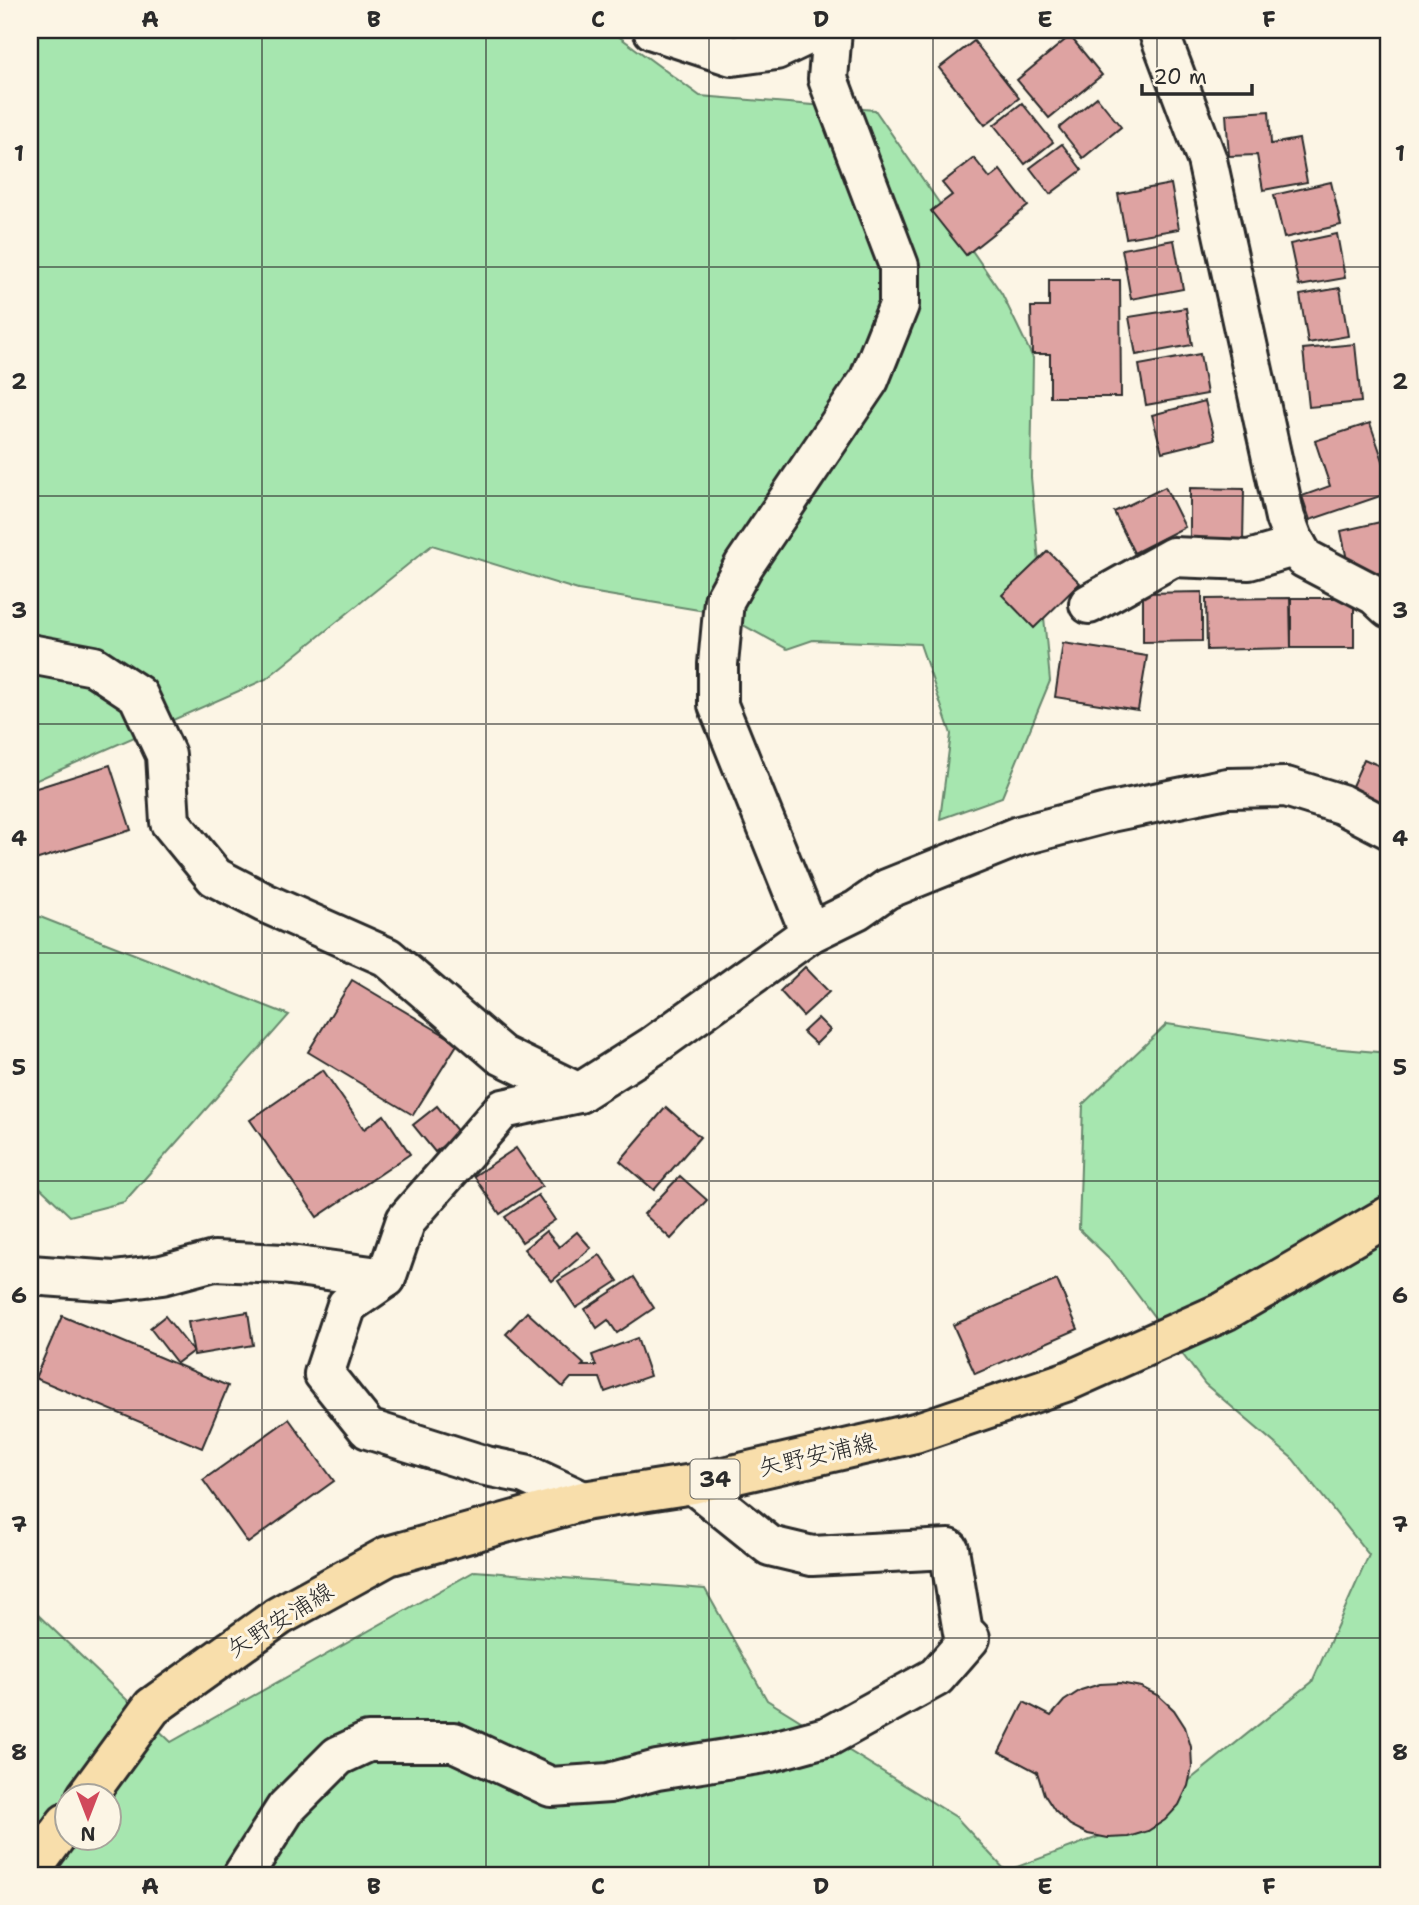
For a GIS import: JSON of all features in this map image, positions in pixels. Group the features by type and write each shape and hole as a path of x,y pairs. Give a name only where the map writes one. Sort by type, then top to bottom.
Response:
{"main road":[{"name":"矢野安浦線","path":"96,1783 152,1707 279,1616 388,1556 583,1501 693,1484 915,1433 1068,1381 1225,1311 1389,1216"},
{"path":"30,1872 52,1842"}],"street":[{"path":"653,30 733,56 776,50 818,30"},
{"path":"810,933 718,705 718,664 724,601 744,565 869,380 899,305 899,266 828,79 832,30"},
{"path":"1158,30 1207,160 1285,518 1304,558 1375,595 1389,608"},
{"path":"1089,604 1172,557 1249,561 1297,546"},
{"path":"30,654 94,666 138,695 166,755 170,822 215,877 265,903 387,957 500,1055 579,1093"},
{"path":"583,1501 525,1474 486,1466 368,1429 324,1374 347,1305 386,1278 406,1220 503,1109 579,1093 653,1046 810,933 856,910 887,890 1018,836 1111,812 1227,788 1286,787 1341,804 1389,829"},
{"path":"30,1275 114,1281 162,1275 214,1261 283,1264 386,1278"},
{"path":"243,1875 286,1808 338,1756 368,1742 454,1742 551,1787 609,1783 657,1770 771,1752 829,1735 936,1677 970,1639 963,1632 949,1549 812,1556 771,1546 693,1484"}],"green space":[{"path":"30,30 610,30 700,96 875,110 1002,294 1033,358 1031,477 1050,681 1002,797 940,819 951,734 920,644 813,640 787,649 723,614 578,590 432,545 266,679 30,783"},
{"path":"30,913 289,1015 124,1202 70,1216 30,1178"},
{"path":"1167,1024 1318,1047 1389,1053 1389,1875 30,1875 30,1611 35,1612 171,1742 475,1571 705,1589 767,1700 956,1817 1006,1871 1136,1823 1312,1682 1369,1555 1293,1459 1205,1384 1112,1261 1079,1229 1083,1104"}],"building":[{"path":"1070,36 1102,75 1049,118 1017,80"},
{"path":"974,41 1019,98 985,125 939,68"},
{"path":"1097,97 1121,127 1083,158 1059,128"},
{"path":"1022,103 1053,142 1025,164 994,125"},
{"path":"1269,111 1271,144 1299,139 1307,182 1263,190 1257,155 1229,156 1226,114"},
{"path":"1062,144 1082,170 1050,194 1030,168"},
{"path":"974,158 990,178 1000,170 1028,206 966,255 931,211 952,195 942,183"},
{"path":"1331,182 1341,225 1284,238 1274,195"},
{"path":"1171,184 1179,229 1126,238 1118,194"},
{"path":"1337,234 1345,278 1299,286 1290,244"},
{"path":"1174,240 1183,289 1131,299 1122,249"},
{"path":"1049,280 1120,280 1121,397 1050,397 1050,354 1032,354 1031,307 1049,307"},
{"path":"1340,288 1348,336 1308,343 1300,295"},
{"path":"1186,308 1192,345 1136,355 1129,317"},
{"path":"1355,344 1361,402 1309,407 1303,349"},
{"path":"1200,354 1207,394 1146,405 1139,365"},
{"path":"1205,401 1215,439 1162,452 1152,415"},
{"path":"1370,423 1389,478 1389,493 1310,520 1302,496 1330,486 1315,441"},
{"path":"1165,487 1185,527 1134,553 1114,512"},
{"path":"1190,488 1244,489 1243,543 1190,543"},
{"path":"1389,520 1389,572 1376,574 1347,560 1341,531"},
{"path":"1048,551 1080,583 1034,628 1002,595"},
{"path":"1202,592 1202,641 1143,642 1143,593"},
{"path":"1290,598 1291,648 1207,650 1206,599"},
{"path":"1291,598 1354,598 1354,648 1291,648"},
{"path":"1063,643 1147,656 1138,710 1055,697"},
{"path":"1364,759 1389,770 1389,814 1348,795"},
{"path":"110,765 131,830 32,861 30,790"},
{"path":"805,967 829,992 803,1016 780,991"},
{"path":"352,980 458,1043 413,1115 308,1052"},
{"path":"818,1018 830,1030 816,1044 803,1032"},
{"path":"323,1070 364,1129 384,1115 410,1154 317,1217 250,1120"},
{"path":"437,1106 459,1133 435,1152 413,1125"},
{"path":"666,1107 700,1137 654,1190 620,1161"},
{"path":"516,1148 542,1186 500,1214 474,1176"},
{"path":"680,1176 707,1200 671,1239 644,1214"},
{"path":"538,1195 555,1220 522,1242 505,1217"},
{"path":"546,1231 559,1247 577,1232 591,1248 552,1281 524,1249"},
{"path":"600,1255 618,1281 576,1308 558,1281"},
{"path":"634,1277 654,1308 617,1333 608,1320 597,1328 585,1309"},
{"path":"1057,1280 1078,1329 975,1374 953,1325"},
{"path":"248,1312 253,1345 194,1355 188,1322"},
{"path":"527,1312 584,1364 582,1366 596,1366 592,1355 637,1338 650,1376 605,1392 600,1378 571,1378 563,1387 506,1334"},
{"path":"62,1316 228,1386 202,1448 35,1378"},
{"path":"165,1316 193,1351 177,1363 150,1328"},
{"path":"289,1419 334,1481 248,1543 203,1480"},
{"path":"1120,1683 1141,1687 1159,1696 1174,1710 1185,1727 1191,1747 1192,1767 1188,1786 1179,1805 1165,1820 1148,1831 1128,1837 1108,1838 1088,1834 1070,1825 1055,1811 1044,1794 1037,1772 999,1752 1024,1702 1051,1716 1064,1701 1081,1690 1100,1684"}]}
